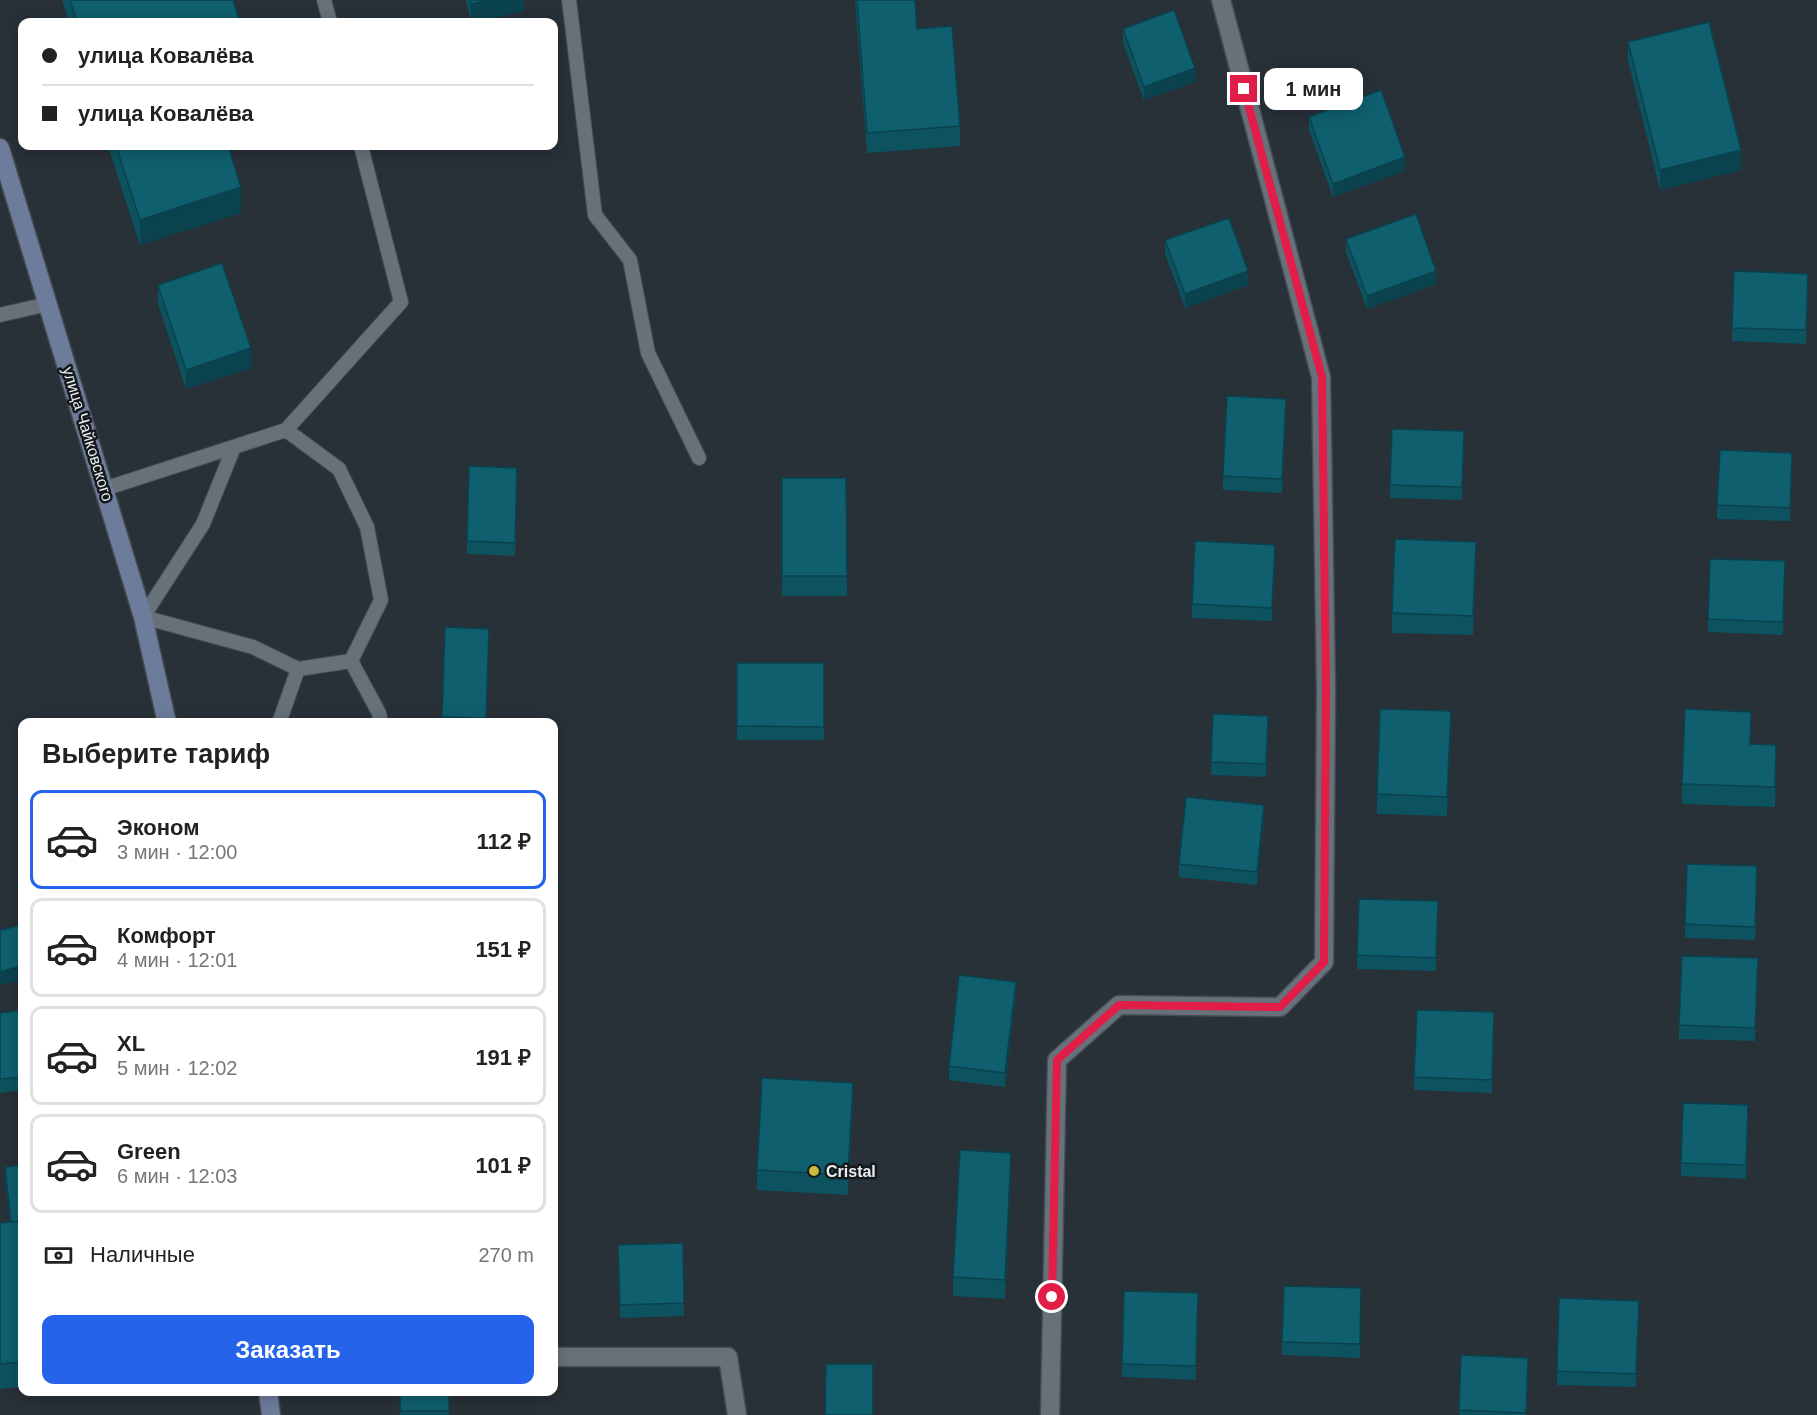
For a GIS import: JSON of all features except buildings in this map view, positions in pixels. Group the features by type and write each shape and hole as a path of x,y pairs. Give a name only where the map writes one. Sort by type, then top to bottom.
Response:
{"main road":[{"name":"улица Чайковского","path":"0,148 143,617 166,718"},
{"path":"268,1396 270,1415"}],"street":[{"path":"1050,1415 1057,1060 1119,1005 1280,1007 1324,962 1326,690 1322,377 1221,0"},
{"path":"558,1358 728,1357 737,1415"}],"lane":[{"path":"324,0 329,18"},
{"path":"569,0 595,215 630,260 648,353 699,458"},
{"path":"104,489 286,430 401,302 362,150"},
{"path":"0,315 48,304"},
{"path":"286,430 339,469 367,527 381,600 351,661"},
{"path":"234,447 203,524 143,617 253,648 298,669 351,661"},
{"path":"351,661 380,718"},
{"path":"281,718 298,669"}],"place":[{"name":"Cristal","path":"814,1171"}],"route":[{"path":"1052,1297 1057,1060 1119,1005 1280,1007 1324,962 1326,690 1322,377 1244,89"}]}
